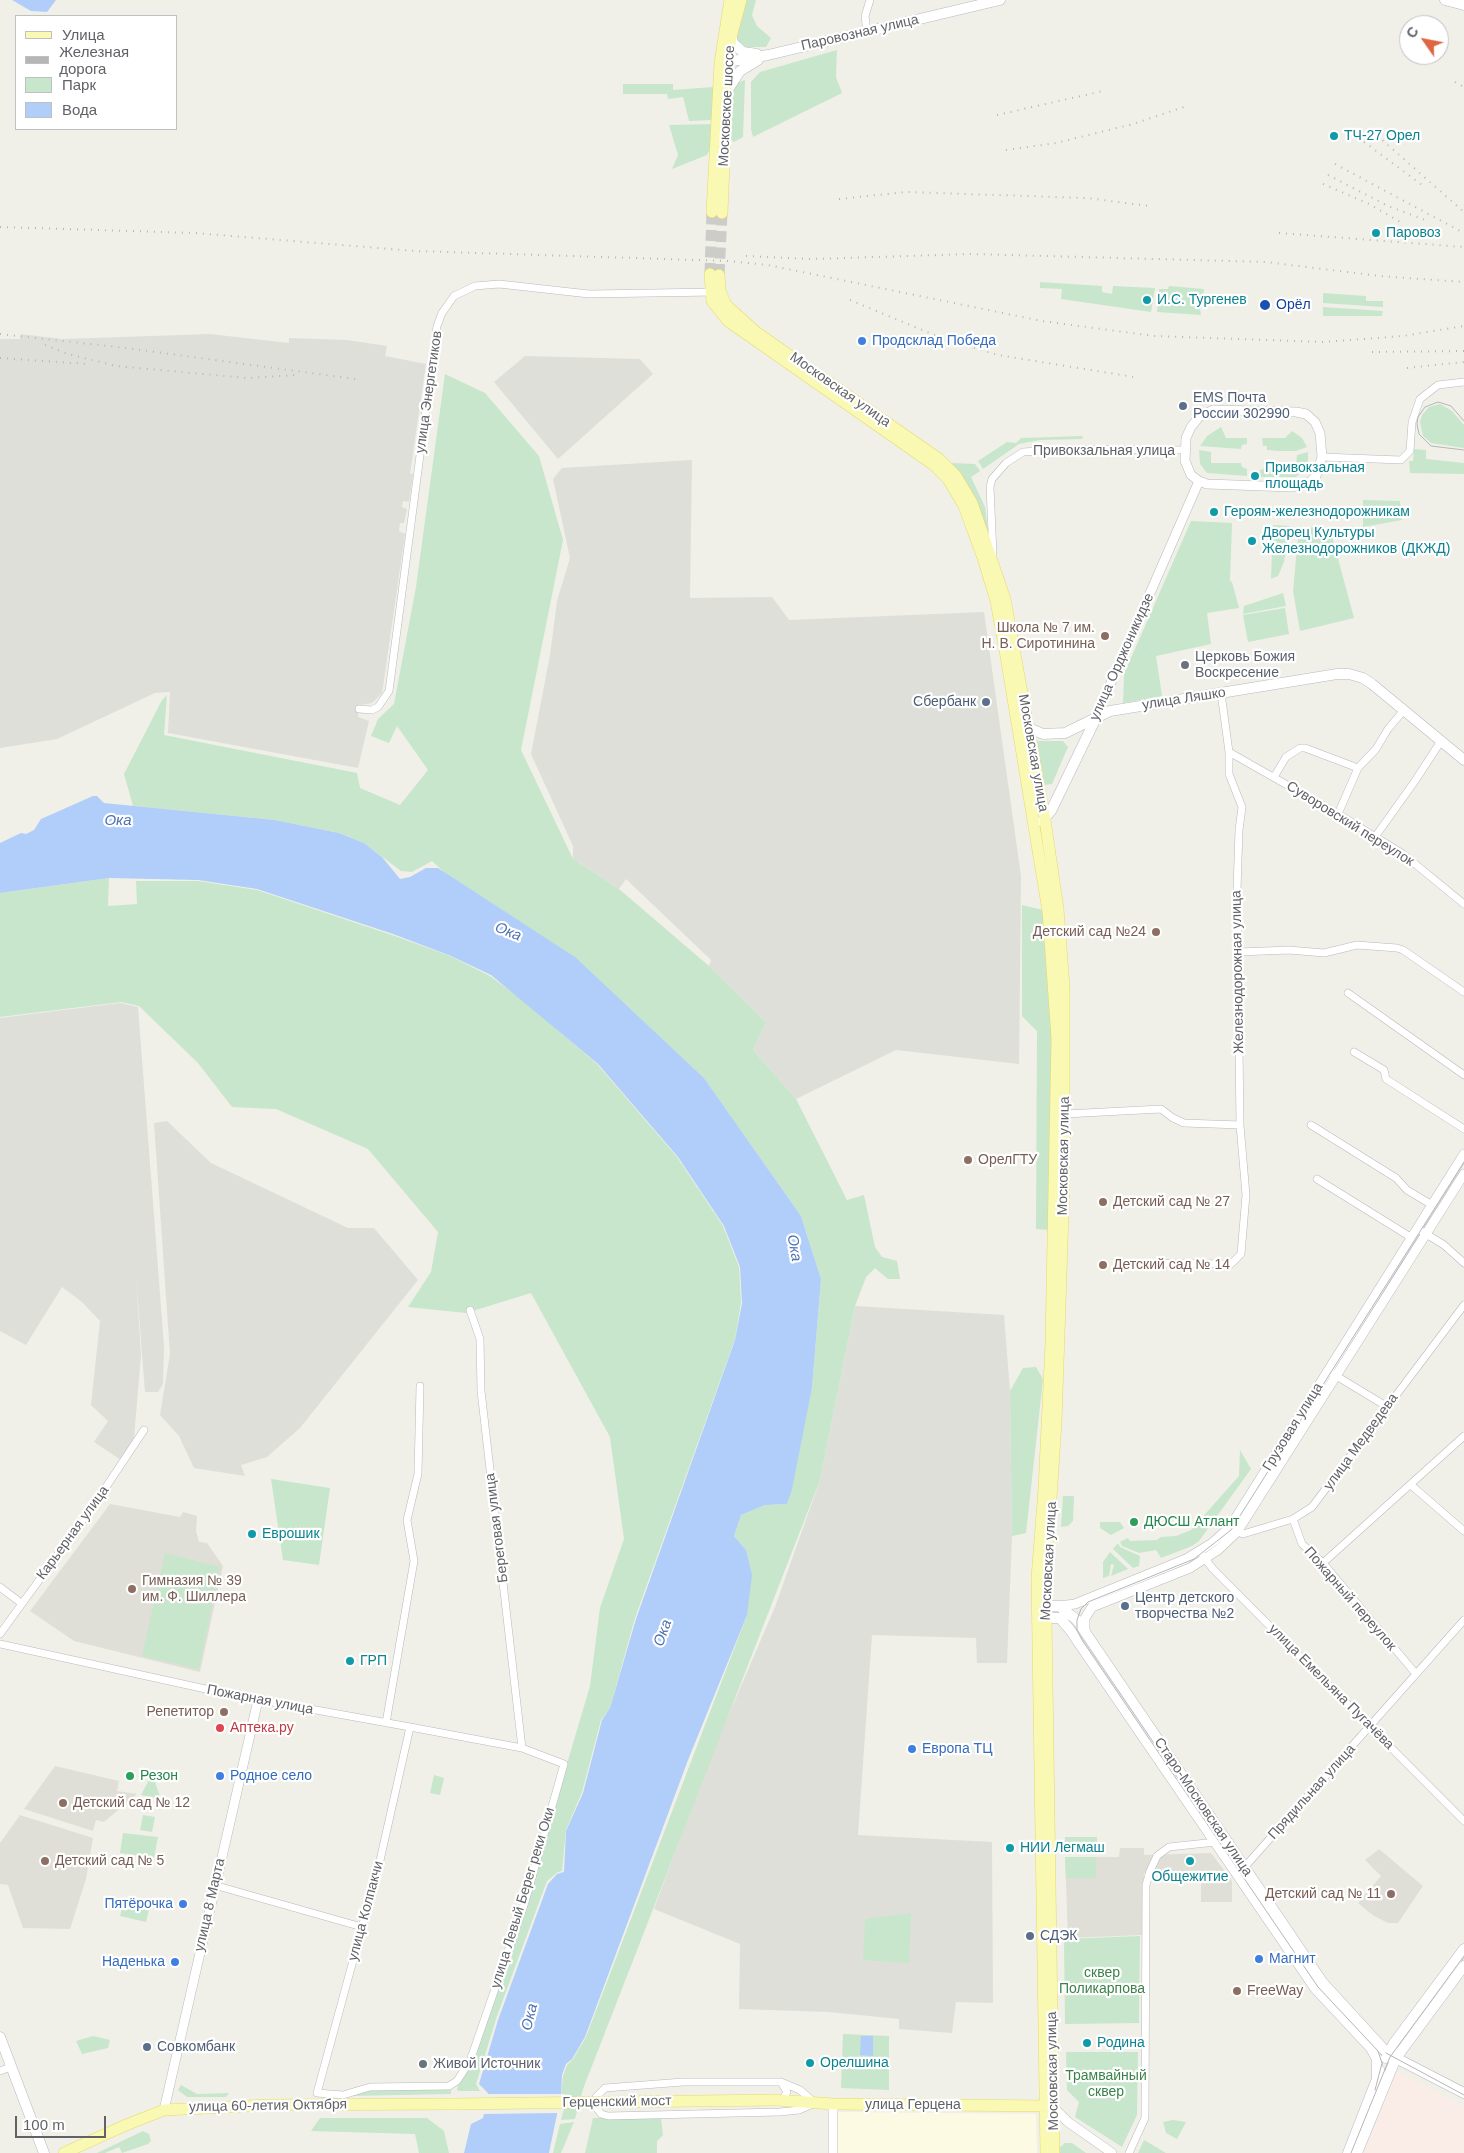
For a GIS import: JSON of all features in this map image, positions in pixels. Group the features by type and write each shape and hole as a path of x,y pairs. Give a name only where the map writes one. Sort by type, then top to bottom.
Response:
{"main road":[{"name":"Московское шоссе","path":"730,0 724,63 717,213 726,95 724,63 741,0"},
{"name":"Паровозная улица","path":"724,63 768,55 1000,0"},
{"path":"1445,0 1464,5"},
{"path":"731,37 734,44 743,52 768,55"},
{"path":"726,95 730,85 740,71 768,55"},
{"path":"714,275 715,292"},
{"name":"Московская улица","path":"715,292 735,315 756,332 948,467 972,503 1005,599 1029,728 1040,822 1054,987 1060,1184"},
{"name":"Московская улица","path":"715,292 716,307 728,321 934,465 959,496 969,516 996,601 1058,910 1064,987 1065,1114 1044,1489 1037,1578 1042,1612 1049,2106 1046,2153"},
{"name":"улица Ляшко","path":"1029,728 1043,734 1064,733 1110,711 1337,674 1349,674 1358,675 1372,684 1464,760"},
{"name":"улица Орджоникидзе","path":"1040,822 1051,811 1096,717"},
{"name":"Грузовая улица","path":"1042,1612 1059,1606"},
{"name":"Старо-Московская улица","path":"1059,1606 1073,1615 1241,1871 1323,1983 1392,2056"},
{"path":"1042,1612 1060,1618 1074,1634 1216,1842 1241,1871 1315,1988 1371,2048 1378,2064 1377,2076 1348,2153"},
{"path":"1357,2153 1392,2056 1464,1949"},
{"path":"1377,2076 1464,1966"},
{"path":"0,2037 44,2153"},
{"path":"1371,2048 1392,2056 1464,2093"},
{"name":"улица Герцена","path":"779,2100 833,2104 1049,2106"},
{"name":"Герценский мост","path":"452,2104 779,2100"},
{"name":"улица 60-летия Октября","path":"64,2153 164,2110 250,2106 452,2104"},
{"name":"Московская улица","path":"1049,2106 1054,2153"}],"street":[{"path":"867,32 865,16 870,0"},
{"name":"улица Энергетиков","path":"360,709 372,710 378,707 389,691 437,326 442,313 454,296 475,286 499,284 588,294 715,292"},
{"path":"1322,457 1401,460 1407,455 1411,447 1412,422 1420,399 1438,385 1464,382"},
{"path":"1184,450 1188,432 1194,422 1205,412 1213,410 1296,412 1311,418 1318,427 1322,457 1316,476 1303,486 1207,484 1199,481"},
{"name":"Привокзальная улица","path":"993,560 990,487 998,471 1023,452 1184,450 1188,468 1199,481"},
{"name":"улица Орджоникидзе","path":"1096,717 1199,481"},
{"name":"Железнодорожная улица","path":"1144,1263 1231,1264 1241,1254 1246,1195 1240,1125 1237,882 1242,807 1229,774 1229,752 1220,693"},
{"path":"1338,814 1358,768 1376,749 1388,728 1404,710"},
{"path":"1375,837 1441,741"},
{"path":"1274,777 1286,757 1300,748 1305,748 1358,768"},
{"name":"Суворовский переулок","path":"1229,752 1338,814 1403,854 1464,904"},
{"path":"1239,952 1289,950 1324,953 1357,945 1397,948 1403,950 1464,992"},
{"path":"1348,993 1464,1076"},
{"path":"1354,1052 1384,1070 1386,1079 1464,1129"},
{"path":"1065,1114 1161,1109 1184,1123 1240,1125"},
{"path":"1312,1125 1396,1178 1407,1190 1432,1206"},
{"name":"Грузовая улица","path":"1332,1374 1412,1238 1422,1231 1432,1206 1464,1154"},
{"name":"Грузовая улица","path":"1060,1618 1073,1615 1190,1568 1233,1530 1422,1231 1464,1174"},
{"path":"1317,1179 1412,1238"},
{"path":"1422,1231 1444,1245 1464,1262"},
{"name":"улица Медведева","path":"1233,1530 1243,1534 1293,1519 1316,1504 1386,1406 1464,1305"},
{"name":"Береговая улица","path":"470,1310 480,1339 481,1391 522,1748"},
{"path":"1332,1374 1386,1406"},
{"path":"386,1723 414,1561 407,1520 418,1474 420,1386"},
{"name":"Карьерная улица","path":"0,1634 96,1502 144,1430"},
{"path":"1323,1563 1464,1436"},
{"path":"1411,1485 1464,1531"},
{"name":"Пожарный переулок","path":"1293,1519 1302,1544 1323,1563 1416,1674"},
{"name":"Грузовая улица","path":"1059,1606 1080,1602 1202,1556"},
{"name":"улица Емельяна Пугачёва","path":"1202,1556 1464,1821"},
{"path":"0,1587 22,1603"},
{"path":"1074,1634 1073,1615 1080,1602"},
{"path":"1086,1634 1084,1621 1092,1607"},
{"name":"Прядильная улица","path":"1241,1871 1464,1620"},
{"name":"Пожарная улица","path":"0,1644 258,1700 522,1748"},
{"name":"улица 8 Марта","path":"164,2110 214,1884 258,1700"},
{"name":"улица Колпакчи","path":"317,2093 379,1865 410,1727"},
{"name":"улица Левый Берег реки Оки","path":"317,2093 343,2095 370,2087 450,2086 457,2081 470,2061 525,1902 564,1764 522,1748"},
{"path":"1129,2153 1145,2118 1146,1885 1150,1871 1158,1856 1169,1846 1216,1842"},
{"path":"214,1884 362,1927"},
{"path":"0,2071 11,2067"},
{"path":"683,2082 781,2082 791,2085 815,2103 799,2110 754,2113 608,2116 598,2111 596,2102 601,2090 616,2086 683,2082"},
{"path":"779,2100 787,2092 781,2082"},
{"path":"833,2104 833,2153"},
{"path":"1049,2106 1112,2153"}],"shaded area":[{"path":"21,334 62,339 210,334 289,343 289,338 347,340 387,346 385,356 426,364 410,474 413,474 409,502 403,501 402,507 407,509 404,523 400,523 399,531 405,534 382,693 372,703 360,705 358,717 369,721 358,768 168,733 170,692 155,693 57,739 0,748 0,339 20,339"},
{"path":"525,356 640,359 653,374 558,459 494,382"},
{"path":"692,460 690,598 772,597 789,620 984,612 1021,876 1019,1064 896,1050 796,1099 753,1050 766,1022 709,966 711,960 626,879 619,889 573,859 573,846 531,754 550,655 557,601 570,558 553,479 562,468"},
{"path":"120,1003 138,1007 164,1346 163,1384 158,1392 145,1392 136,1277 141,1355 134,1438 121,1460 94,1442 108,1421 91,1405 100,1321 82,1302 62,1287 26,1345 0,1331 0,1018"},
{"path":"167,1121 211,1163 348,1228 374,1228 418,1280 300,1428 267,1457 241,1465 245,1476 194,1468 179,1436 160,1415 170,1354 154,1123"},
{"path":"855,1306 1004,1315 1010,1391 1012,1536 1007,1663 977,1663 976,1638 872,1635 858,1835 992,1842 993,2003 956,2002 952,2033 899,2029 899,2019 829,2012 739,2009 740,1944 654,1909 711,1756 775,1607 820,1480"},
{"name":"Гимназия № 39 им. Ф. Шиллера","path":"110,1504 180,1517 183,1512 197,1516 196,1531 199,1542 207,1543 223,1566 200,1672 74,1641 30,1611"},
{"path":"55,1766 119,1781 117,1791 137,1794 104,1822 96,1820 93,1831 24,1809"},
{"name":"Детский сад № 5","path":"20,1815 93,1838 86,1879 70,1929 23,1928 8,1885 0,1884 0,1843"},
{"path":"1120,1848 1144,1848 1144,1855 1211,1853 1232,1881 1232,1902 1201,1902 1201,1873 1144,1873 1142,1935 1068,1938 1065,1857 1119,1857"},
{"name":"Детский сад № 11","path":"1379,1849 1423,1886 1398,1923 1388,1923 1374,1916 1358,1903 1381,1876 1365,1860"},
{"path":"1399,2072 1464,2106 1464,2153 1363,2153 1396,2073"},
{"path":"838,2112 1036,2114 1037,2153 838,2153"}],"green space":[{"path":"745,0 756,0 752,15 757,26 771,38 766,47 746,47 737,40 736,35"},
{"path":"837,50 836,77 842,93 753,137 751,129 751,82 760,72"},
{"path":"745,80 743,137 734,142 729,138 730,95 737,83"},
{"path":"623,84 673,84 673,90 713,87 713,120 689,121 683,97 668,99 667,94 623,94"},
{"path":"713,124 711,147 707,155 672,169 678,155 669,125"},
{"path":"1040,282 1102,286 1102,292 1112,294 1113,286 1155,288 1151,312 1061,299 1062,289 1040,288"},
{"path":"1169,286 1204,289 1203,297 1199,297 1199,293 1193,293 1193,303 1199,304 1201,315 1157,312 1159,289 1168,289"},
{"path":"1323,293 1366,296 1366,301 1383,301 1383,307 1323,303"},
{"path":"1323,307 1383,311 1382,316 1323,316"},
{"path":"445,374 485,393 539,456 563,540 521,750 573,859 619,889 709,966 766,1022 753,1050 796,1099 847,1200 864,1195 875,1247 882,1257 897,1261 900,1279 888,1279 875,1268 866,1277 855,1306 820,1480 583,2089 575,2119 561,2120 564,2109 560,2108 563,2076 567,2065 573,2059 586,2037 747,1615 746,1550 734,1536 741,1515 765,1505 787,1504 812,1388 821,1279 801,1216 704,1078 573,956 445,873 432,861 412,872 401,871 364,843 339,833 275,820 133,806 124,774 162,700 167,695 164,735 357,773 360,788 400,805 428,770 397,726 389,743 371,736 378,719 394,704 416,587"},
{"path":"1440,404 1452,411 1464,425 1464,448 1431,443 1423,436 1420,422 1422,415 1429,407"},
{"path":"1221,427 1226,438 1247,438 1247,444 1242,445 1241,449 1200,446 1207,436"},
{"path":"1292,431 1302,438 1307,447 1296,451 1278,451 1267,450 1267,446 1263,446 1262,438 1285,438"},
{"path":"1083,436 1082,439 1040,440 1019,444 983,469 978,461 1007,442 1016,443 1021,438"},
{"path":"1414,449 1426,450 1426,459 1464,463 1464,474 1410,473 1409,461 1413,461"},
{"path":"1199,450 1211,452 1211,463 1241,463 1242,467 1247,469 1247,476 1207,473 1200,464"},
{"path":"1308,452 1308,466 1296,477 1259,477 1260,470 1266,468 1266,464 1296,465 1297,455"},
{"path":"951,463 975,464 980,471 971,477 985,507 988,532 986,533 958,471"},
{"path":"1363,500 1400,501 1402,520 1363,527"},
{"path":"1191,521 1232,523 1230,581 1232,582 1239,608 1207,613 1211,644 1156,656 1162,696 1123,703 1124,674"},
{"path":"1273,525 1290,526 1284,562 1278,576 1271,579"},
{"path":"1299,527 1334,528 1333,540 1354,618 1300,631 1293,591"},
{"path":"1283,593 1286,606 1243,614 1244,606"},
{"path":"1285,608 1289,634 1248,642 1243,615"},
{"path":"1037,741 1063,741 1068,747 1052,784 1044,785"},
{"path":"109,878 108,906 137,904 136,881 198,881 257,890 450,956 490,976 520,998 597,1064 677,1157 723,1226 739,1267 741,1302 735,1339 635,1618 610,1708 601,1720 582,1792 566,1830 562,1871 547,1881 497,2016 476,2084 480,2091 458,2091 457,2089 526,1902 590,1686 600,1608 624,1539 610,1437 531,1293 466,1313 408,1307 431,1272 438,1232 368,1149 276,1109 232,1107 198,1063 139,1006 121,1002 0,1017 0,893"},
{"path":"1022,905 1043,910 1052,1034 1049,1230 1036,1229 1037,1031 1022,1016"},
{"path":"1036,1367 1043,1379 1026,1533 1012,1536 1010,1391 1023,1368"},
{"path":"1240,1450 1251,1469 1199,1541 1192,1546 1161,1558 1156,1550 1139,1553 1122,1546 1120,1542 1128,1538 1130,1541 1157,1540 1161,1537 1176,1536 1191,1530 1239,1476"},
{"path":"271,1479 330,1488 319,1565 283,1560"},
{"path":"1063,1496 1074,1496 1073,1521 1068,1526 1061,1527"},
{"path":"1100,1522 1120,1522 1124,1528 1111,1535 1100,1528"},
{"path":"1118,1543 1120,1547 1140,1556 1139,1566 1133,1568 1113,1549"},
{"path":"1110,1552 1128,1569 1111,1576 1114,1565 1111,1564 1109,1576 1103,1578 1103,1562"},
{"path":"165,1553 220,1567 199,1669 142,1656"},
{"path":"152,1774 161,1799 141,1795"},
{"path":"434,1775 444,1778 440,1795 430,1793"},
{"path":"143,1815 155,1817 152,1832 140,1830"},
{"path":"123,1833 158,1837 154,1858 120,1853"},
{"path":"1065,1837 1097,1837 1097,1854 1065,1854"},
{"path":"1065,1857 1096,1857 1096,1878 1066,1878"},
{"path":"123,1904 149,1909 146,1922 120,1916"},
{"path":"911,1913 909,1963 863,1960 865,1919"},
{"name":"сквер Поликарпова","path":"1140,1936 1139,2023 1065,2024 1064,1939"},
{"path":"843,2034 889,2036 889,2090 841,2088"},
{"path":"93,2036 110,2040 108,2048 82,2054 76,2041"},
{"name":"Трамвайный сквер","path":"1066,2052 1138,2052 1137,2115 1122,2147 1075,2117 1079,2102 1067,2090"},
{"path":"181,2085 197,2094 229,2093 226,2097 187,2097 178,2090"},
{"path":"451,2088 451,2094 346,2096 368,2090"},
{"path":"320,2118 427,2118 444,2131 449,2153 419,2153 415,2134 311,2131"},
{"path":"593,2118 661,2118 663,2135 657,2141 657,2153 585,2153"},
{"path":"1173,2120 1186,2122 1177,2139 1166,2133 1163,2122"},
{"path":"574,2122 561,2153 553,2153 560,2124"},
{"path":"143,2131 149,2134 151,2141 148,2144 122,2153 119,2147 105,2153 97,2153"},
{"path":"1144,2140 1166,2153 1138,2153"},
{"path":"1065,2143 1072,2143 1086,2153 1059,2153 1059,2148"}],"water":[{"path":"12,0 56,0 47,12 31,11"},
{"name":"Ока","path":"93,796 97,796 104,803 275,820 339,833 364,843 382,857 400,879 410,877 426,868 438,868 575,957 704,1078 801,1216 821,1279 812,1388 792,1489 787,1504 765,1505 741,1515 734,1536 746,1550 752,1575 747,1615 688,1760 585,2037 572,2059 566,2064 562,2075 561,2095 549,2153 464,2153 471,2124 483,2118 488,2093 479,2084 498,2020 548,1884 557,1874 564,1872 566,1831 583,1793 602,1720 610,1708 636,1619 735,1340 742,1303 740,1267 724,1226 678,1157 598,1064 491,975 451,956 393,934 257,889 198,880 109,878 0,893 0,843 21,833 26,834 34,830 41,819"},
{"path":"861,2036 873,2036 873,2056 860,2055"}],"pier":[{"path":"485,2094 564,2094 560,2113 481,2114"}],"tunnel":[{"path":"710,274 712,212"},
{"path":"719,275 722,213"}],"tram line":[{"path":"1464,421 1451,406 1438,402 1425,407 1418,417 1417,424 1419,434 1431,446 1464,450"},
{"path":"1375,2090 1382,2063 1378,2051 1318,1987 1082,1640 1077,1630 1077,1620 1081,1609 1088,1602 1194,1559 1231,1530 1464,1162"},
{"path":"1351,2153 1390,2057 1464,1956"},
{"path":"1386,2053 1464,2095"}],"railway":[{"path":"1455,82 1464,87"},
{"path":"997,115 1103,91"},
{"path":"1006,150 1056,143 1133,124 1187,106"},
{"path":"1372,131 1464,212"},
{"path":"1364,142 1422,185"},
{"path":"1335,164 1464,233"},
{"path":"1328,175 1388,206 1428,221"},
{"path":"1323,184 1369,204 1402,223"},
{"path":"839,199 906,192 1087,198 1149,206"},
{"path":"0,227 195,233 415,251 728,261 768,265 1042,321 1154,336 1324,342 1403,336 1464,326"},
{"path":"1279,233 1464,247"},
{"path":"746,256 811,259 972,254 1266,262 1380,276 1464,282"},
{"path":"850,300 944,339 998,355 1134,377"},
{"path":"0,334 126,348 355,379"},
{"path":"45,345 68,354 116,366 247,378 297,375"},
{"path":"1372,352 1464,351"},
{"path":"0,358 87,364"},
{"path":"1407,368 1464,362"}],"place":[{"name":"ТЧ-27 Орел","path":"1334,136"},
{"name":"Паровоз","path":"1376,233"},
{"name":"И.С. Тургенев","path":"1147,300"},
{"name":"Орёл","path":"1265,305"},
{"name":"Продсклад Победа","path":"862,341"},
{"name":"EMS Почта России 302990","path":"1183,406"},
{"name":"Привокзальная площадь","path":"1255,476"},
{"name":"Героям-железнодорожникам","path":"1214,512"},
{"name":"Дворец Культуры Железнодорожников (ДКЖД)","path":"1252,541"},
{"name":"Школа № 7 им. Н. В. Сиротинина","path":"1105,636"},
{"name":"Церковь Божия Воскресение","path":"1185,665"},
{"name":"Сбербанк","path":"986,702"},
{"name":"Детский сад №24","path":"1156,932"},
{"name":"ОрелГТУ","path":"968,1160"},
{"name":"Детский сад № 27","path":"1103,1202"},
{"name":"Детский сад № 14","path":"1103,1265"},
{"name":"ДЮСШ Атлант","path":"1134,1522"},
{"name":"Еврошик","path":"252,1534"},
{"name":"Гимназия № 39 им. Ф. Шиллера","path":"132,1589"},
{"name":"Центр детского творчества №2","path":"1125,1606"},
{"name":"ГРП","path":"350,1661"},
{"name":"Репетитор","path":"224,1712"},
{"name":"Аптека.ру","path":"220,1728"},
{"name":"Европа ТЦ","path":"912,1749"},
{"name":"Резон","path":"130,1776"},
{"name":"Родное село","path":"220,1776"},
{"name":"Детский сад № 12","path":"63,1803"},
{"name":"НИИ Легмаш","path":"1010,1848"},
{"name":"Детский сад № 5","path":"45,1861"},
{"name":"Общежитие","path":"1190,1861"},
{"name":"Детский сад № 11","path":"1391,1894"},
{"name":"Пятёрочка","path":"183,1904"},
{"name":"СДЭК","path":"1030,1936"},
{"name":"Магнит","path":"1259,1959"},
{"name":"Наденька","path":"175,1962"},
{"name":"FreeWay","path":"1237,1991"},
{"name":"Родина","path":"1087,2043"},
{"name":"Совкомбанк","path":"147,2047"},
{"name":"Орелшина","path":"810,2063"},
{"name":"Живой Источник","path":"423,2064"}]}
